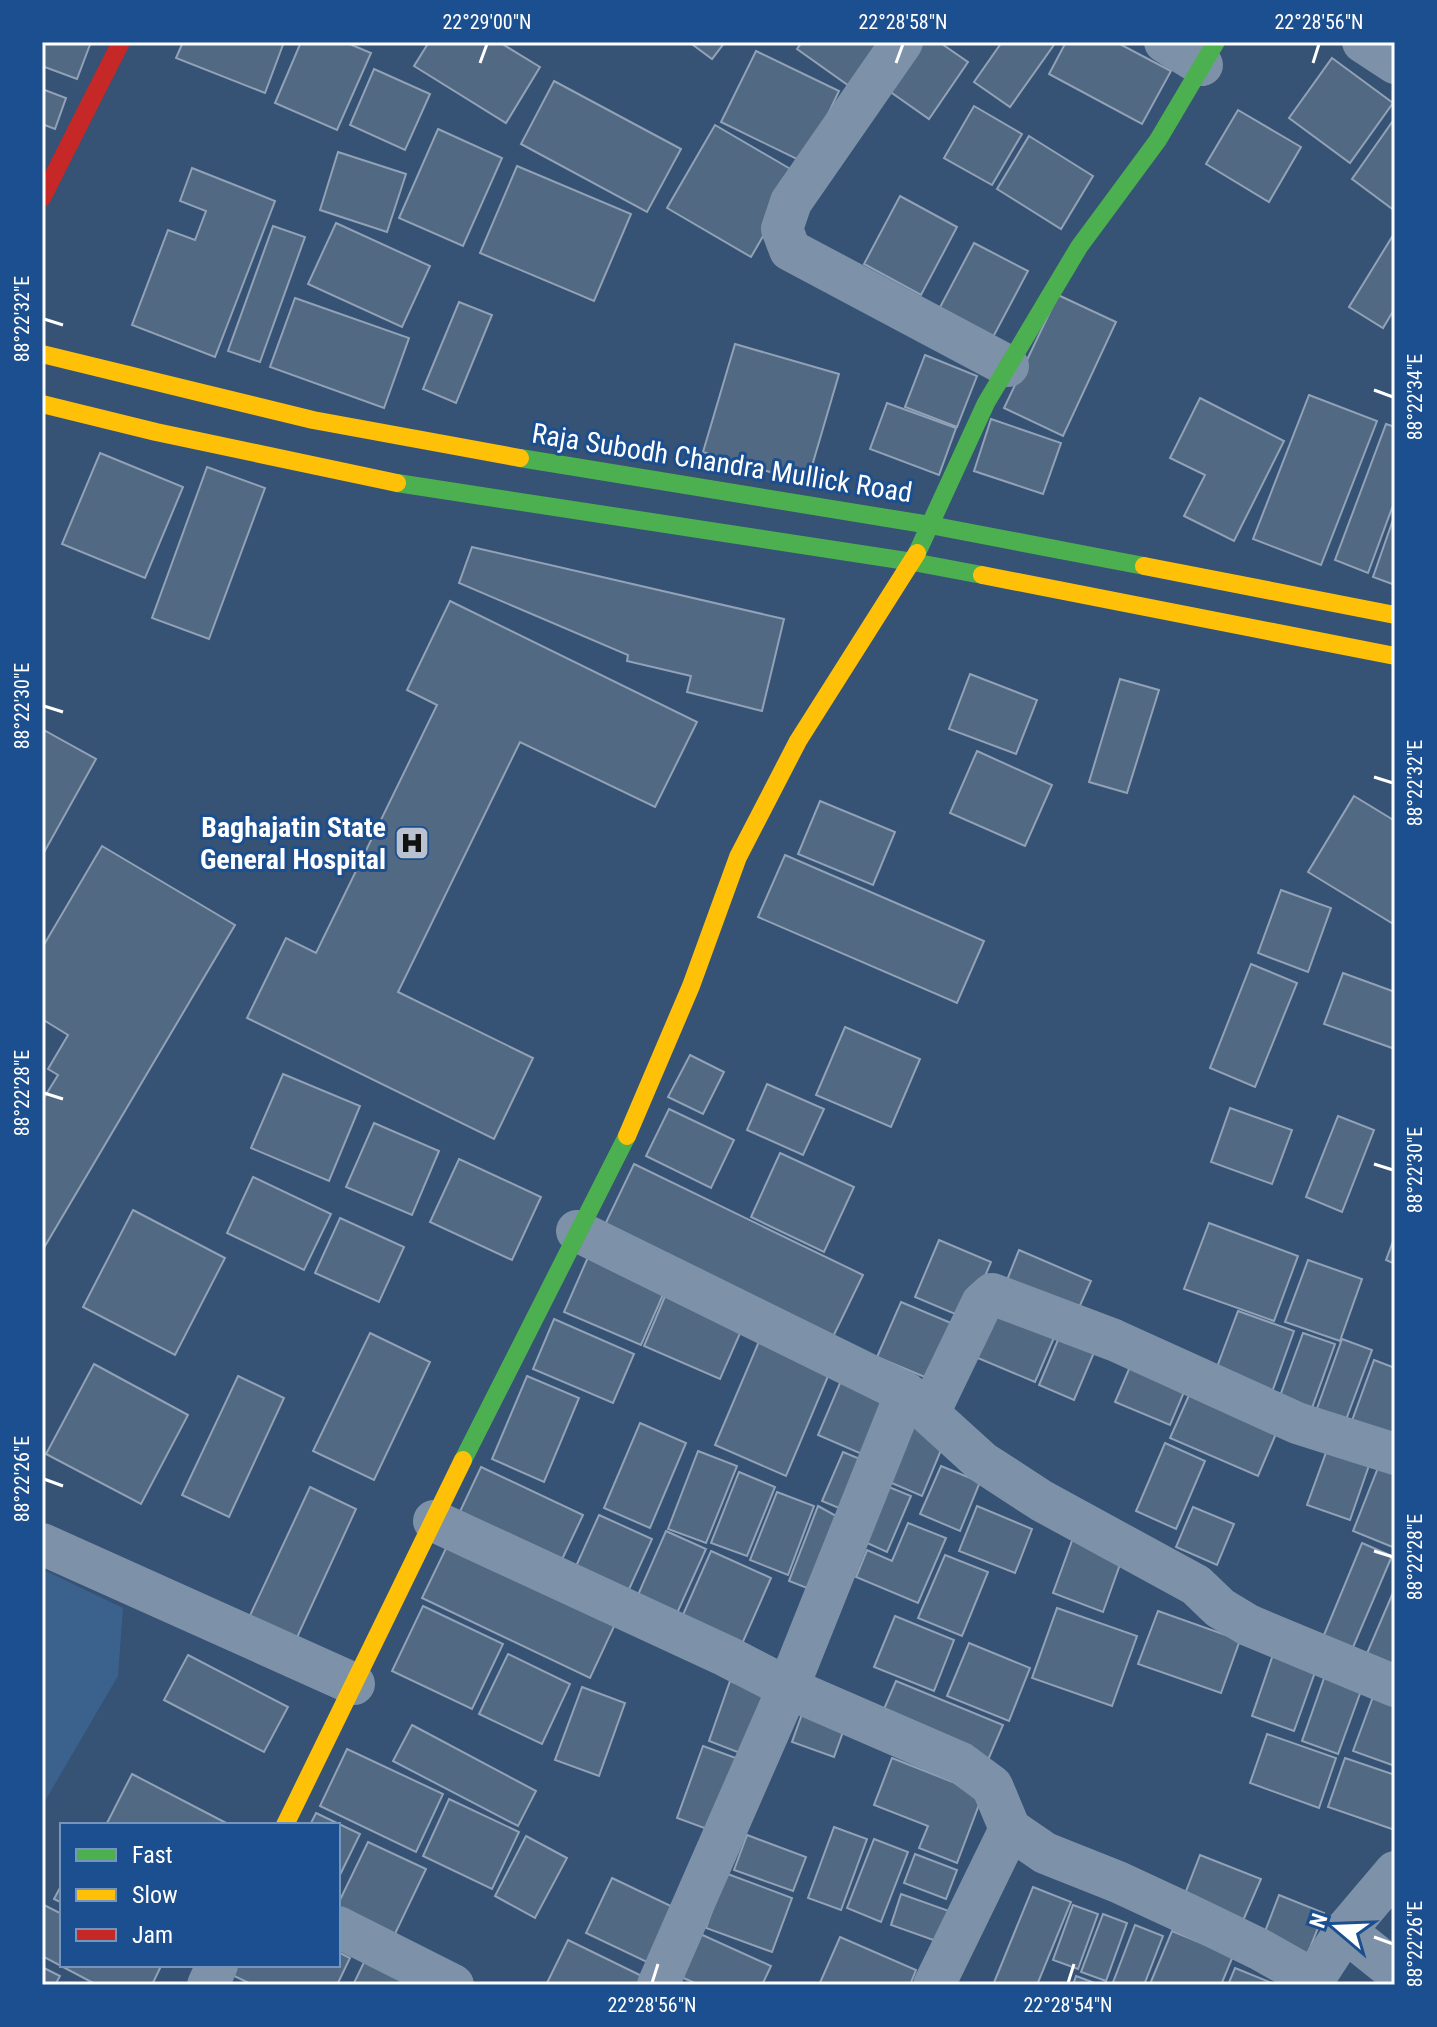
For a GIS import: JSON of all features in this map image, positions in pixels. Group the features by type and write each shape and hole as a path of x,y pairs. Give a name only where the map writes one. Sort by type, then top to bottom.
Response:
{"main road":[{"path":"42,198 121,42"},
{"path":"286,1823 632,1125 691,986 738,857 798,741 913,562 986,403 1079,247 1158,140 1209,53"},
{"name":"Raja Subodh Chandra Mullick Road","path":"42,354 313,420 461,448 930,525 1395,615"},
{"path":"42,404 368,478 913,562 1395,656"}],"street":[{"path":"902,42 791,202 782,229 790,250 1008,366"},
{"path":"1165,42 1209,53"},
{"path":"1363,42 1395,63"},
{"path":"577,1231 917,1403 982,1462 1042,1501 1196,1585 1238,1620 1395,1686"},
{"path":"658,1985 917,1403 982,1303 992,1294 1114,1340 1297,1423 1395,1454"},
{"path":"434,1521 726,1656 788,1688 961,1763 992,1786 1010,1829 1045,1853 1187,1914 1259,1949 1312,1982 1345,1931 1395,1872"},
{"path":"42,1544 354,1684"},
{"path":"934,1985 1010,1829"},
{"path":"340,1928 453,1985"},
{"path":"1345,1931 1395,1971"}],"water":[{"path":"42,1569 123,1608 118,1676 42,1806"}],"building":[{"path":"42,42 91,42 77,79 42,66"},
{"path":"183,42 284,42 265,93 176,58"},
{"path":"301,42 345,42 371,53 337,130 275,103"},
{"path":"429,42 499,42 540,67 506,123 414,66"},
{"path":"689,42 725,42 712,59"},
{"path":"802,42 884,42 852,88 797,49"},
{"path":"912,42 939,42 968,62 929,119 882,86"},
{"path":"1002,42 1056,42 1010,107 974,82"},
{"path":"1066,42 1116,42 1171,71 1142,124 1049,74"},
{"path":"756,51 839,91 805,163 721,122"},
{"path":"1332,58 1393,103 1350,163 1289,118"},
{"path":"374,69 430,94 405,150 350,125"},
{"path":"554,81 681,149 647,212 521,144"},
{"path":"42,89 66,98 55,129 42,124"},
{"path":"974,106 1022,134 992,185 944,158"},
{"path":"1238,110 1301,147 1269,202 1206,164"},
{"path":"1395,118 1395,211 1352,179"},
{"path":"715,125 799,174 751,257 667,208"},
{"path":"438,129 502,158 463,246 399,218"},
{"path":"1029,136 1093,176 1061,229 997,189"},
{"path":"338,152 406,174 387,232 320,210"},
{"path":"517,166 631,214 594,301 480,253"},
{"path":"192,168 275,201 215,357 132,325 168,230 195,240 206,211 180,201"},
{"path":"900,196 957,227 921,295 864,264"},
{"path":"336,223 430,266 402,327 308,284"},
{"path":"273,226 305,237 260,362 228,351"},
{"path":"1395,232 1395,308 1383,328 1349,307"},
{"path":"974,243 1028,271 992,339 938,311"},
{"path":"1058,295 1116,322 1063,436 1004,408"},
{"path":"295,298 409,338 384,408 270,367"},
{"path":"459,302 492,315 456,403 423,389"},
{"path":"735,344 839,374 807,483 703,452"},
{"path":"925,355 977,376 957,427 905,407"},
{"path":"1309,395 1377,421 1321,565 1253,539"},
{"path":"1200,398 1284,441 1234,541 1184,516 1205,475 1170,458"},
{"path":"887,403 956,428 939,475 870,449"},
{"path":"991,419 1061,443 1043,494 974,471"},
{"path":"1386,424 1395,427 1395,500 1368,573 1335,560"},
{"path":"100,453 183,487 145,578 62,544"},
{"path":"207,467 265,488 209,639 152,618"},
{"path":"1395,514 1395,585 1373,577"},
{"path":"472,547 784,619 762,711 687,692 691,676 627,661 628,655 459,583"},
{"path":"450,601 697,722 655,807 520,742 398,992 533,1058 494,1139 247,1018 286,938 316,953 437,705 407,690"},
{"path":"970,674 1037,700 1016,754 949,729"},
{"path":"1120,679 1159,690 1127,793 1089,782"},
{"path":"42,729 96,759 42,856"},
{"path":"977,751 1052,785 1025,846 950,813"},
{"path":"1354,796 1395,821 1395,925 1308,872"},
{"path":"820,801 895,832 873,885 798,854"},
{"path":"102,846 235,925 42,1251 42,1101 58,1075 48,1069 68,1035 42,1019 42,948"},
{"path":"785,855 984,941 957,1003 758,917"},
{"path":"1281,890 1331,908 1308,972 1258,953"},
{"path":"1251,964 1297,983 1255,1087 1210,1068"},
{"path":"1343,973 1395,992 1395,1049 1324,1024"},
{"path":"845,1027 920,1059 891,1127 816,1095"},
{"path":"690,1055 724,1072 703,1114 668,1097"},
{"path":"283,1074 360,1106 329,1181 251,1148"},
{"path":"767,1084 824,1109 803,1155 747,1130"},
{"path":"1230,1108 1292,1130 1272,1184 1211,1162"},
{"path":"669,1109 734,1140 711,1188 646,1156"},
{"path":"1338,1116 1374,1130 1342,1212 1306,1197"},
{"path":"374,1123 439,1151 412,1215 346,1187"},
{"path":"780,1153 854,1187 824,1252 751,1217"},
{"path":"459,1159 541,1197 512,1260 430,1222"},
{"path":"634,1164 863,1275 830,1343 601,1233"},
{"path":"253,1177 331,1214 304,1270 227,1233"},
{"path":"133,1210 225,1258 175,1355 83,1307"},
{"path":"340,1218 404,1247 379,1302 315,1273"},
{"path":"1209,1223 1298,1256 1274,1321 1184,1289"},
{"path":"1395,1236 1395,1264 1386,1260"},
{"path":"939,1240 991,1262 967,1319 915,1297"},
{"path":"592,1248 669,1281 641,1345 564,1312"},
{"path":"1019,1250 1091,1281 1073,1321 1003,1290"},
{"path":"1308,1260 1362,1279 1340,1341 1285,1322"},
{"path":"668,1289 745,1322 720,1379 644,1346"},
{"path":"997,1300 1059,1326 1035,1382 973,1356"},
{"path":"901,1302 963,1328 939,1383 877,1357"},
{"path":"1238,1311 1294,1331 1268,1403 1211,1383"},
{"path":"554,1319 634,1354 613,1403 533,1369"},
{"path":"1063,1328 1098,1343 1074,1400 1039,1385"},
{"path":"763,1332 834,1362 786,1476 715,1445"},
{"path":"370,1333 430,1362 374,1480 313,1451"},
{"path":"1303,1333 1335,1344 1308,1419 1276,1407"},
{"path":"1342,1339 1372,1350 1344,1425 1315,1414"},
{"path":"1135,1355 1190,1378 1170,1425 1115,1402"},
{"path":"1374,1360 1395,1368 1395,1445 1349,1429"},
{"path":"94,1364 188,1415 141,1504 46,1454"},
{"path":"238,1376 284,1398 229,1517 182,1495"},
{"path":"527,1376 579,1398 544,1482 492,1459"},
{"path":"843,1376 896,1399 871,1458 818,1435"},
{"path":"1194,1384 1281,1422 1258,1476 1170,1438"},
{"path":"907,1418 946,1438 922,1496 880,1478"},
{"path":"640,1423 686,1443 650,1528 604,1508"},
{"path":"1332,1436 1374,1451 1350,1520 1307,1505"},
{"path":"1165,1443 1205,1461 1176,1529 1136,1511"},
{"path":"698,1451 737,1466 706,1543 668,1529"},
{"path":"843,1452 872,1464 851,1513 822,1501"},
{"path":"1383,1455 1395,1460 1395,1548 1353,1531"},
{"path":"941,1466 980,1482 960,1531 920,1514"},
{"path":"481,1467 583,1515 558,1568 456,1520"},
{"path":"739,1472 775,1487 747,1556 711,1543"},
{"path":"879,1483 911,1496 887,1552 856,1538"},
{"path":"310,1487 356,1509 294,1644 247,1622"},
{"path":"777,1492 814,1506 788,1575 750,1560"},
{"path":"818,1506 847,1522 820,1593 789,1581"},
{"path":"977,1506 1032,1529 1015,1573 959,1551"},
{"path":"1193,1507 1234,1524 1217,1565 1176,1547"},
{"path":"599,1515 652,1539 626,1596 573,1573"},
{"path":"908,1523 946,1538 918,1603 856,1577 867,1550 892,1561"},
{"path":"666,1531 706,1549 673,1622 634,1604"},
{"path":"1073,1538 1123,1556 1103,1612 1053,1593"},
{"path":"450,1540 617,1620 590,1678 422,1598"},
{"path":"1362,1543 1392,1556 1348,1659 1319,1647"},
{"path":"711,1551 771,1578 742,1644 682,1617"},
{"path":"945,1555 988,1572 962,1636 918,1618"},
{"path":"1395,1588 1395,1679 1362,1665"},
{"path":"423,1606 503,1644 472,1709 392,1671"},
{"path":"1057,1608 1137,1636 1112,1706 1032,1678"},
{"path":"1158,1611 1240,1640 1221,1693 1138,1664"},
{"path":"895,1616 954,1640 934,1691 874,1667"},
{"path":"969,1643 1030,1668 1009,1721 947,1696"},
{"path":"1276,1646 1319,1661 1294,1731 1252,1716"},
{"path":"508,1654 570,1684 542,1744 479,1714"},
{"path":"188,1655 288,1707 264,1752 164,1700"},
{"path":"1329,1664 1366,1677 1338,1754 1302,1741"},
{"path":"730,1681 775,1698 753,1758 709,1741"},
{"path":"896,1681 1003,1725 985,1767 878,1723"},
{"path":"1377,1686 1395,1693 1395,1766 1353,1751"},
{"path":"582,1687 625,1703 599,1776 555,1760"},
{"path":"802,1714 844,1729 834,1757 792,1742"},
{"path":"412,1725 536,1791 518,1826 393,1761"},
{"path":"1267,1734 1336,1758 1319,1808 1250,1783"},
{"path":"703,1746 744,1761 718,1833 677,1818"},
{"path":"347,1749 443,1794 416,1852 320,1806"},
{"path":"892,1758 983,1794 957,1863 919,1848 928,1826 874,1805"},
{"path":"1345,1758 1395,1775 1395,1830 1328,1807"},
{"path":"132,1774 226,1823 107,1823"},
{"path":"449,1799 519,1832 492,1889 423,1856"},
{"path":"316,1813 337,1823 311,1823"},
{"path":"340,1824 360,1834 340,1875"},
{"path":"834,1827 867,1839 841,1910 808,1898"},
{"path":"747,1835 806,1857 793,1891 734,1870"},
{"path":"526,1836 567,1858 535,1918 495,1896"},
{"path":"874,1839 908,1852 881,1922 847,1908"},
{"path":"368,1842 426,1869 393,1938 340,1913 340,1900"},
{"path":"915,1854 957,1870 946,1899 904,1883"},
{"path":"1200,1855 1261,1879 1242,1923 1183,1899"},
{"path":"725,1873 792,1898 772,1952 706,1928"},
{"path":"612,1878 675,1908 649,1963 586,1933"},
{"path":"1033,1887 1071,1902 1037,1985 993,1985"},
{"path":"60,1888 60,1902 54,1899"},
{"path":"901,1894 949,1911 939,1942 891,1925"},
{"path":"1279,1895 1324,1913 1305,1960 1261,1942"},
{"path":"42,1904 60,1913 60,1965 42,1956"},
{"path":"1073,1905 1098,1914 1078,1969 1053,1960"},
{"path":"1103,1914 1127,1923 1106,1981 1081,1972"},
{"path":"1135,1925 1163,1936 1144,1985 1112,1985"},
{"path":"1172,1931 1233,1956 1221,1985 1150,1984"},
{"path":"698,1933 771,1966 762,1985 699,1985 679,1976"},
{"path":"840,1937 916,1970 910,1985 819,1985"},
{"path":"568,1940 650,1980 647,1985 546,1985"},
{"path":"340,1953 350,1958 337,1985 253,1985 228,1973 231,1967 340,1967"},
{"path":"367,1956 427,1985 353,1985"},
{"path":"42,1967 60,1976 55,1985 42,1985"},
{"path":"63,1967 161,1967 152,1985 97,1985"},
{"path":"1235,1968 1277,1985 1228,1985"},
{"path":"1076,1976 1100,1985 1073,1985"}],"traffic: fast":[{"path":"917,553 986,403 1079,247 1158,140 1216,42"},
{"path":"520,458 930,525 1144,566"},
{"path":"397,483 982,575"},
{"path":"463,1460 627,1136"}],"traffic: slow":[{"path":"42,354 313,420 520,458"},
{"path":"42,404 156,432 397,483"},
{"path":"627,1136 691,986 738,857 798,741 917,553"},
{"path":"1144,566 1395,615"},
{"path":"982,575 1395,656"},
{"path":"286,1823 463,1460"}],"traffic: jam":[{"path":"42,198 121,42"}],"place":[{"name":"Baghajatin State General Hospital","path":"412,843"}]}
